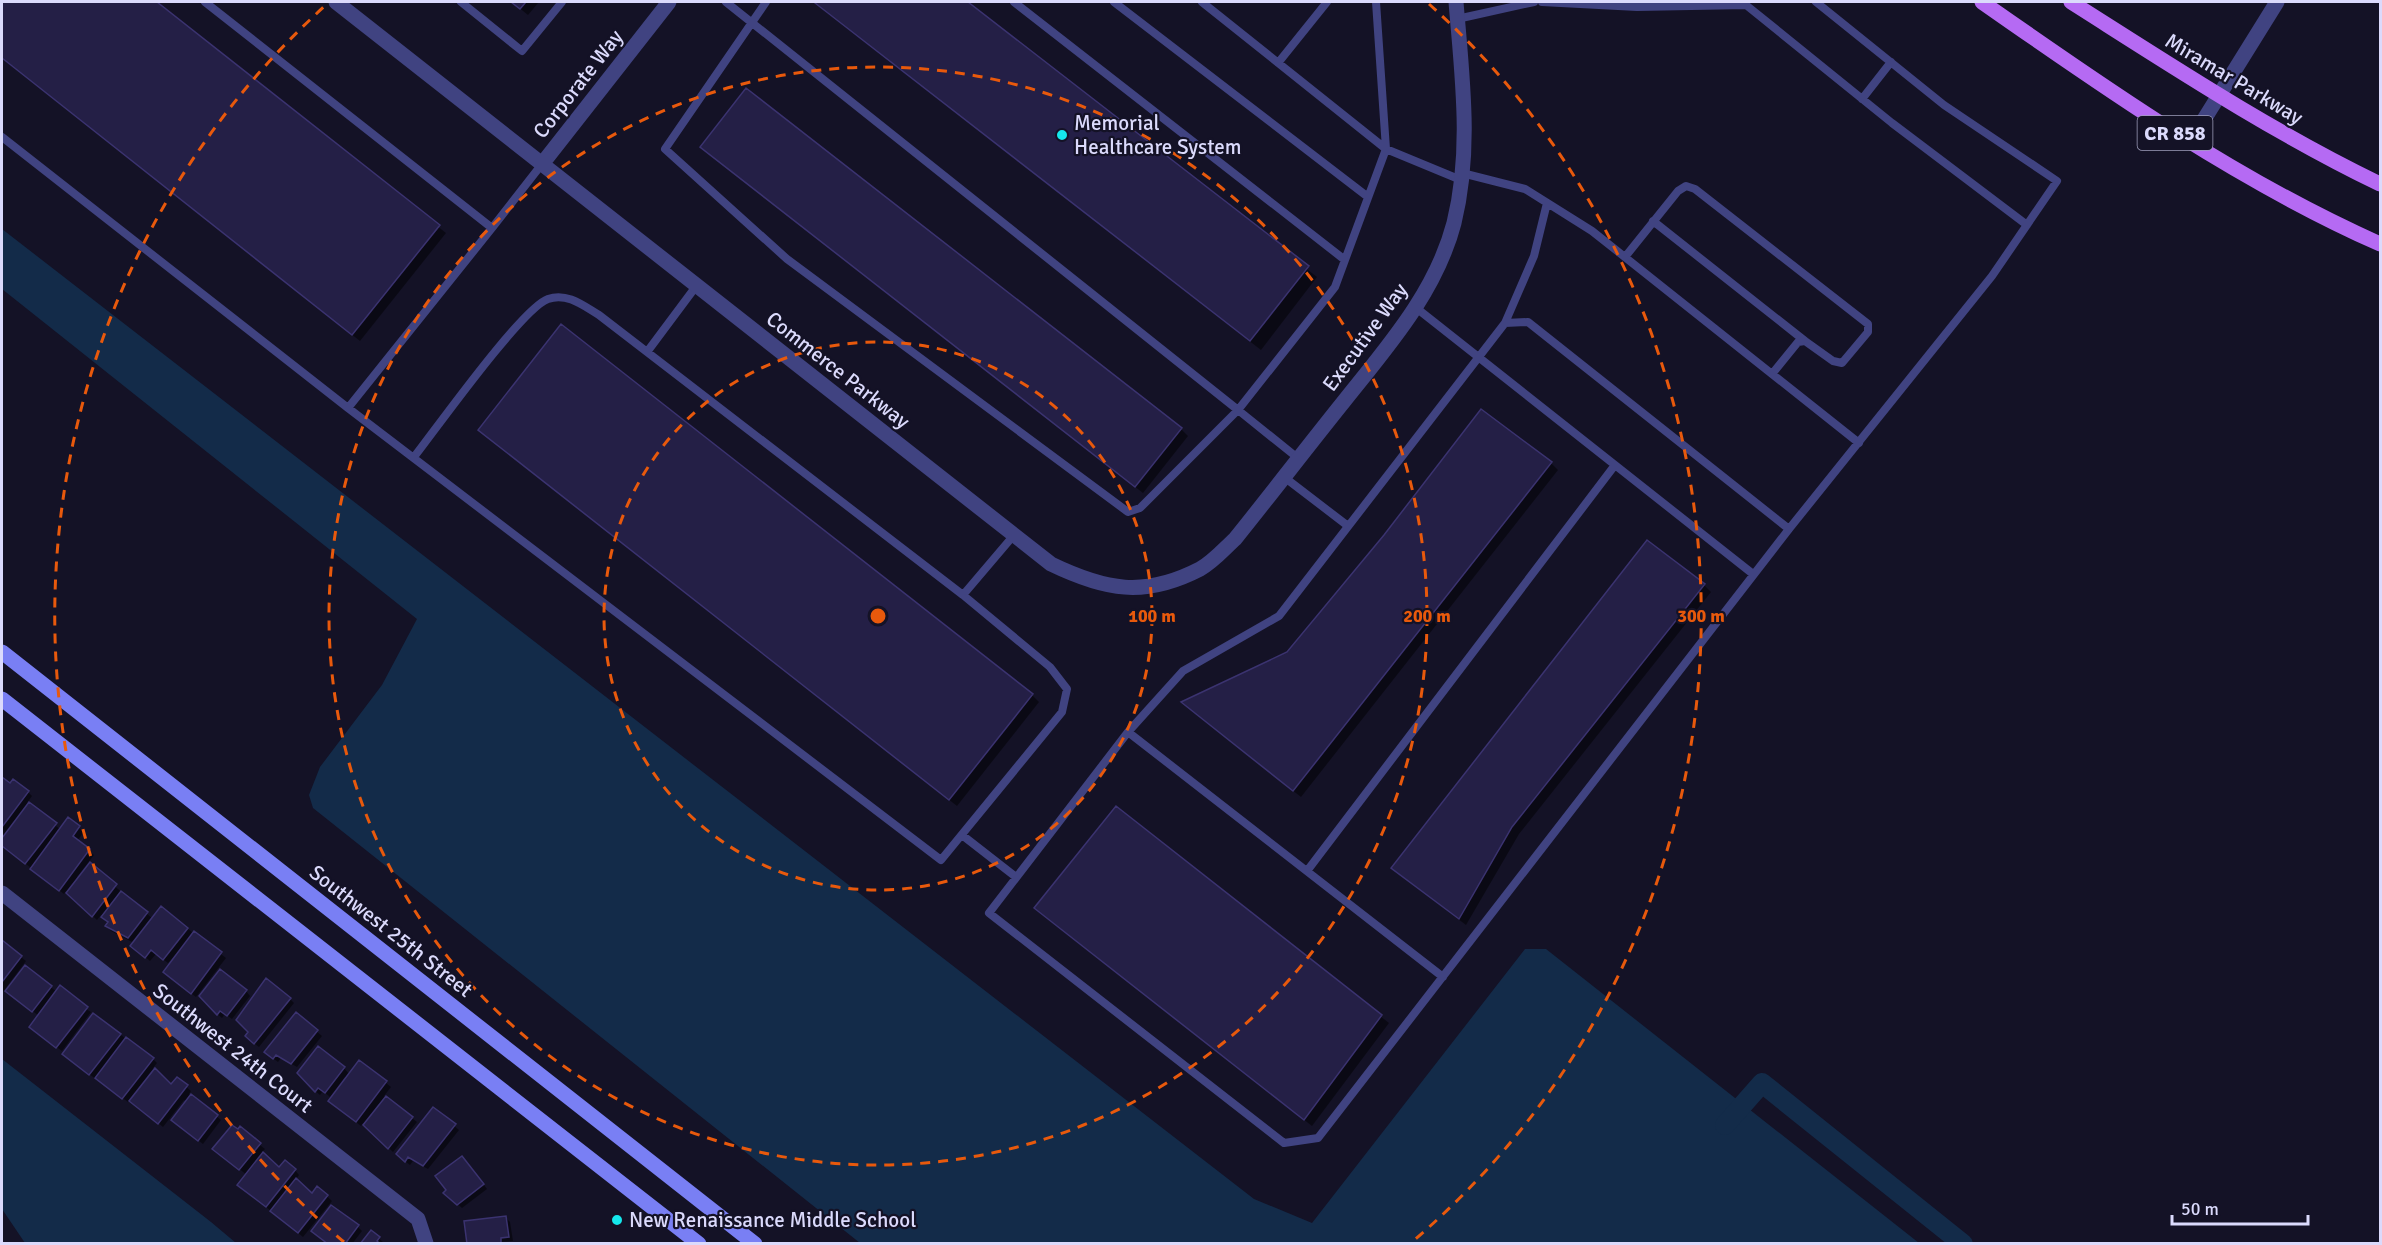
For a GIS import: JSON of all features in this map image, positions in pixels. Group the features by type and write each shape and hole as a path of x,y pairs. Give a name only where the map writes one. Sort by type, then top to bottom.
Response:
{"main road":[{"name":"CR 858","path":"1982,2 2096,81 2190,142 2345,228 2380,244"},
{"name":"Miramar Parkway","path":"2071,2 2218,96 2311,150 2380,184"}],"street":[{"name":"Commerce Parkway","path":"336,2 1051,564 1081,578 1120,588"},
{"name":"Corporate Way","path":"542,164 669,2"},
{"name":"Executive Way","path":"1120,588 1164,584 1202,568 1235,539 1406,323 1437,270 1454,223 1461,176 1465,119 1456,2"},
{"path":"2190,142 2277,2"},
{"name":"Southwest 25th Street","path":"2,652 755,1244"},
{"path":"2,699 699,1244"},
{"name":"Southwest 24th Court","path":"2,893 418,1219 426,1244"}],"lane":[{"path":"204,2 492,228"},
{"path":"461,2 522,51 562,2"},
{"path":"726,2 1299,459"},
{"path":"766,2 750,21 665,148 787,259 1128,512 1140,508 1238,410 1335,287 1386,149 1376,2"},
{"path":"1014,2 1345,261"},
{"path":"1114,2 1368,197"},
{"path":"1202,2 1386,149 1461,176 1525,189 1592,231 1859,443"},
{"path":"1278,63 1327,2"},
{"path":"1457,19 1534,2"},
{"path":"1542,2 1637,7 1746,4 1862,99 2027,225"},
{"path":"1547,203 1534,256 1505,322 1279,616 1183,671 1128,732 989,913 1284,1143 1318,1138 1753,574 1992,276 2057,182 1944,105 1816,2"},
{"path":"1862,99 1891,62"},
{"path":"2,137 348,408 941,861 1062,712 1067,689 1050,667 963,595 599,315 572,298 548,299 521,321 414,457"},
{"path":"348,408 542,164"},
{"path":"1625,257 1653,221 1678,191 1686,186 1695,189 1868,324 1868,332 1842,363 1833,361 1653,221"},
{"path":"647,352 697,285"},
{"path":"1415,307 1753,574"},
{"path":"1505,322 1528,322 1789,529"},
{"path":"1773,374 1798,342 1805,341"},
{"path":"1307,872 1615,465"},
{"path":"1284,477 1348,526"},
{"path":"963,595 1014,535"},
{"path":"1128,732 1443,977"},
{"path":"962,835 1016,877"}],"water":[{"path":"2,229 1254,1199 1312,1223 1525,949 1546,949 1919,1243 860,1243 313,808 309,795 320,767 382,685 417,619 2,289"},
{"path":"2,1059 236,1243 25,1243 2,1209"}],"building":[{"path":"2,2 157,2 440,225 352,335 2,58"},
{"path":"511,2 526,2 520,9"},
{"name":"Memorial Healthcare System","path":"968,2 1309,266 1250,341 815,3"},
{"path":"746,88 1182,428 1135,487 700,147"},
{"path":"561,324 1033,694 949,800 478,430"},
{"path":"1481,409 1552,462 1293,791 1181,702 1287,652 1384,535"},
{"path":"1647,540 1705,584 1512,827 1459,919 1391,868"},
{"path":"2,777 10,783 13,779 29,791 2,827"},
{"path":"29,802 57,823 25,864 2,846 2,838"},
{"path":"1116,806 1382,1015 1304,1120 1034,908"},
{"path":"68,817 80,826 73,836 90,849 59,891 30,869"},
{"path":"90,862 117,884 92,917 66,893"},
{"path":"121,891 148,912 128,938 105,926 108,922 101,917"},
{"path":"161,906 188,928 163,960 151,950 145,958 130,946"},
{"path":"194,931 222,952 191,994 163,972"},
{"path":"2,940 22,956 2,982"},
{"path":"25,965 52,986 32,1012 5,991"},
{"path":"220,969 247,990 227,1016 220,1011 217,1015 199,996"},
{"path":"266,978 291,998 254,1044 245,1036 248,1032 236,1020"},
{"path":"60,985 88,1007 56,1048 29,1027"},
{"path":"296,1012 318,1030 291,1064 276,1055 273,1059 264,1052"},
{"path":"93,1013 121,1034 89,1075 62,1054"},
{"path":"126,1037 154,1058 122,1099 95,1078"},
{"path":"318,1046 345,1067 325,1093 318,1088 315,1092 297,1073"},
{"path":"359,1060 387,1081 356,1122 328,1101"},
{"path":"155,1068 171,1084 177,1077 188,1085 158,1124 129,1101"},
{"path":"191,1094 218,1115 198,1141 171,1120"},
{"path":"386,1096 413,1117 388,1149 363,1125"},
{"path":"433,1107 456,1124 423,1166 408,1157 405,1162 396,1154"},
{"path":"232,1125 238,1129 240,1126 261,1143 239,1170 212,1149"},
{"path":"263,1152 279,1167 285,1160 296,1169 266,1207 237,1185"},
{"path":"462,1156 484,1184 457,1205 443,1193 446,1190 435,1176"},
{"path":"296,1178 312,1193 317,1186 328,1195 298,1233 270,1211"},
{"path":"331,1205 359,1225 345,1244 328,1244 311,1231"},
{"path":"506,1216 509,1237 501,1238 501,1244 467,1244 464,1221"},
{"path":"371,1230 380,1237 377,1241 380,1244 360,1244"}],"waterway":[{"path":"1725,1125 1762,1083 1963,1244"}],"place":[{"name":"Memorial Healthcare System","path":"1062,135"},
{"name":"New Renaissance Middle School","path":"617,1220"}]}
